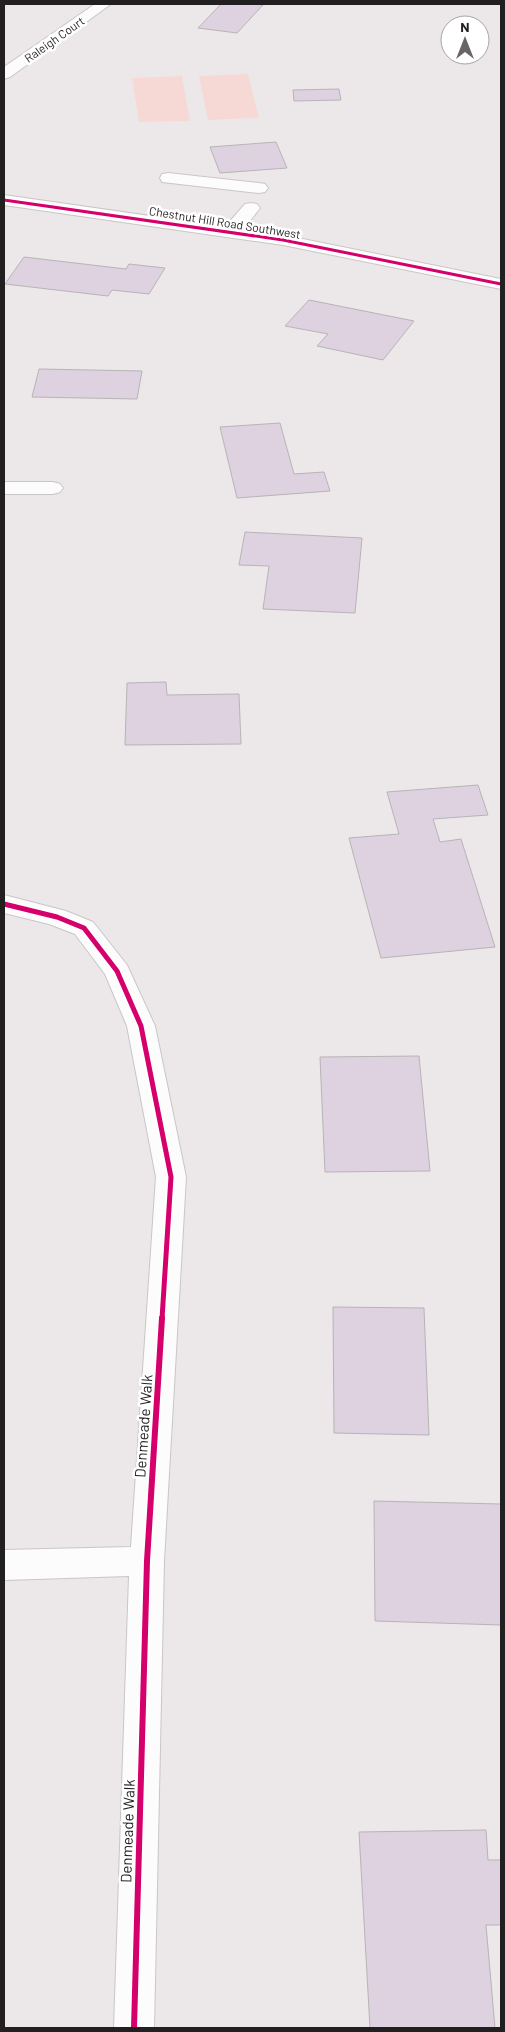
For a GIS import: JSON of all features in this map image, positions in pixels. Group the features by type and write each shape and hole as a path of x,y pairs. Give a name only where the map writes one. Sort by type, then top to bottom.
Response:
{"street":[{"name":"Raleigh Court","path":"4,74 104,4"},
{"path":"168,178 259,188"},
{"name":"Chestnut Hill Road Southwest","path":"4,200 283,240 501,284"},
{"path":"230,232 252,208"},
{"path":"4,488 53,488"},
{"name":"Denmeade Walk","path":"4,904 35,910 84,928 117,972 141,1026 172,1177 147,1561 134,2028"},
{"path":"4,1565 147,1561"}],"shaded area":[{"path":"248,74 259,118 208,120 199,76"},
{"path":"182,76 190,121 139,122 132,78"}],"building":[{"path":"221,4 263,5 237,33 198,28"},
{"path":"339,89 341,100 294,101 293,90"},
{"path":"276,142 287,168 220,173 210,147"},
{"path":"24,257 126,269 129,264 165,268 149,294 112,290 108,296 5,284"},
{"path":"309,300 414,321 383,360 317,346 328,334 285,326"},
{"path":"39,369 142,371 137,399 32,397"},
{"path":"280,423 294,474 324,472 330,491 237,498 220,427"},
{"path":"245,532 362,538 355,613 263,609 269,566 239,565"},
{"path":"166,682 167,695 239,694 241,744 125,745 127,683"},
{"path":"478,785 488,815 433,819 440,842 461,839 495,947 381,958 349,838 399,834 387,792"},
{"path":"419,1056 430,1171 325,1172 320,1057"},
{"path":"333,1307 424,1308 429,1435 334,1433"},
{"path":"374,1501 501,1504 501,1625 375,1621"},
{"path":"486,1830 488,1860 501,1860 501,1925 486,1925 495,2028 370,2028 359,1832"}],"cycle path":[{"path":"4,200 283,240 501,284"},
{"path":"4,904 57,917 84,928 117,971 141,1026 171,1177 147,1561 134,2028"}]}
